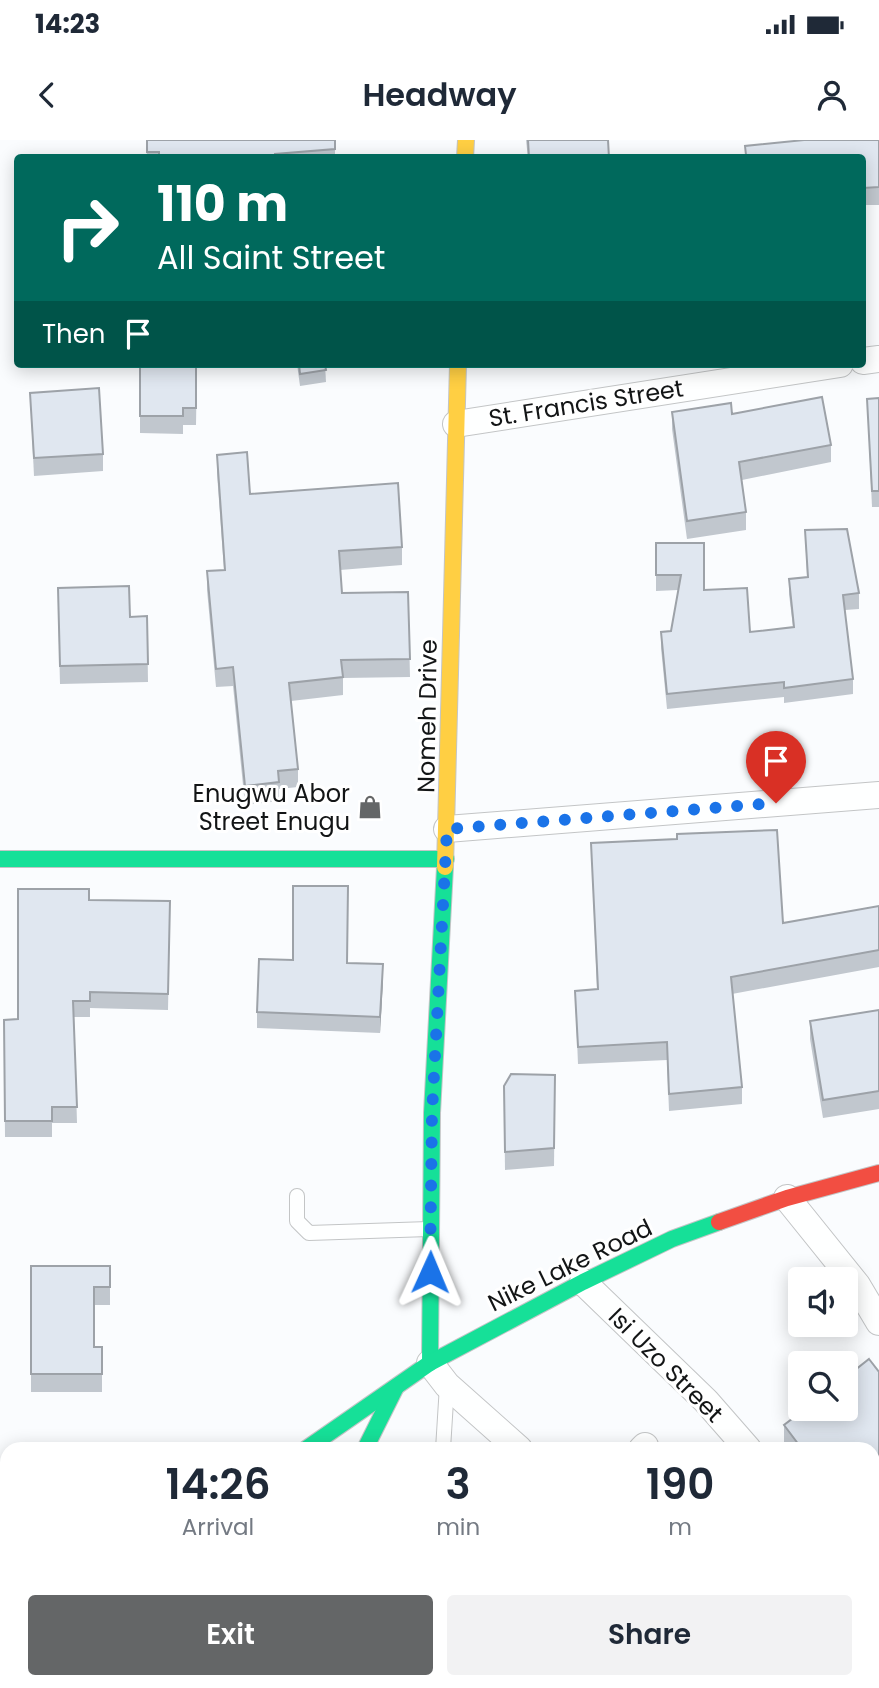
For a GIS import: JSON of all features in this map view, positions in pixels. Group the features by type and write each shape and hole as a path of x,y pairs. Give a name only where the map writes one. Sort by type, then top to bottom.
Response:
{"main road":[{"name":"Nomeh Drive","path":"430,1363 432,1113 446,859 458,368"},
{"path":"0,859 142,860 311,855 446,859"},
{"name":"Nike Lake Road","path":"324,1442 430,1363 583,1282 673,1239 786,1198 879,1173"},
{"path":"368,1442 396,1387"}],"street":[{"name":"St. Francis Street","path":"456,424 814,368"},
{"path":"447,829 879,795"},
{"path":"786,1198 857,1285 879,1322"},
{"name":"Isi Uzo Street","path":"583,1282 706,1401 742,1442"},
{"path":"430,1363 447,1385 511,1442"}],"lane":[{"path":"297,1196 297,1221 309,1234 430,1229"},
{"path":"443,1442 447,1385"}],"building":[{"path":"147,140 335,140 335,149 275,154 147,152"},
{"path":"528,140 608,140 609,154 529,154"},
{"path":"804,140 879,140 879,187 866,188 866,154 746,154 745,146"},
{"path":"140,368 196,368 196,408 183,408 183,416 140,416"},
{"path":"299,368 326,368 326,370 300,374"},
{"path":"99,388 103,454 34,458 30,393"},
{"path":"822,397 831,445 739,462 746,512 687,521 672,412 731,403 732,414"},
{"path":"879,398 879,491 872,491 867,399"},
{"path":"247,452 250,494 398,483 402,547 339,551 342,593 408,592 410,659 341,660 343,677 289,683 298,769 278,771 279,782 245,786 233,667 216,669 207,571 225,570 217,455"},
{"path":"847,529 859,593 843,595 853,679 784,688 784,682 667,694 661,632 671,631 681,575 656,575 656,543 704,543 704,590 747,588 750,632 794,627 789,579 808,577 805,530"},
{"path":"129,586 130,617 147,616 148,664 60,666 58,588"},
{"path":"777,830 783,923 879,906 879,950 731,977 742,1087 669,1094 667,1042 578,1047 575,991 598,989 591,843 677,839 677,834"},
{"path":"293,886 348,886 347,963 383,964 380,1017 257,1012 259,959 293,960"},
{"path":"18,889 89,889 89,900 170,901 168,994 90,992 90,1001 73,1001 77,1107 52,1107 52,1121 5,1121 4,1020 18,1019"},
{"path":"879,1010 879,1091 823,1100 810,1021"},
{"path":"511,1074 555,1075 554,1148 505,1152 504,1086"},
{"path":"31,1266 110,1266 110,1287 94,1287 94,1347 102,1347 102,1374 31,1374"},
{"path":"869,1359 879,1372 879,1442 797,1442 784,1425 789,1421 858,1421 858,1368"}],"traffic: fast":[{"path":"0,859 446,859"},
{"path":"430,1363 432,1113 445,867"},
{"path":"316,1442 430,1363 583,1282 672,1239 719,1222"},
{"path":"368,1442 396,1387"}],"traffic: slow":[{"path":"465,154 466,140"},
{"path":"445,867 458,368"}],"traffic: jam":[{"path":"719,1222 787,1198 879,1173"}],"place":[{"name":"Enugwu Abor Street Enugu","path":"370,807"}],"route":[{"path":"430,1272 432,1113 447,829 776,803"}]}
